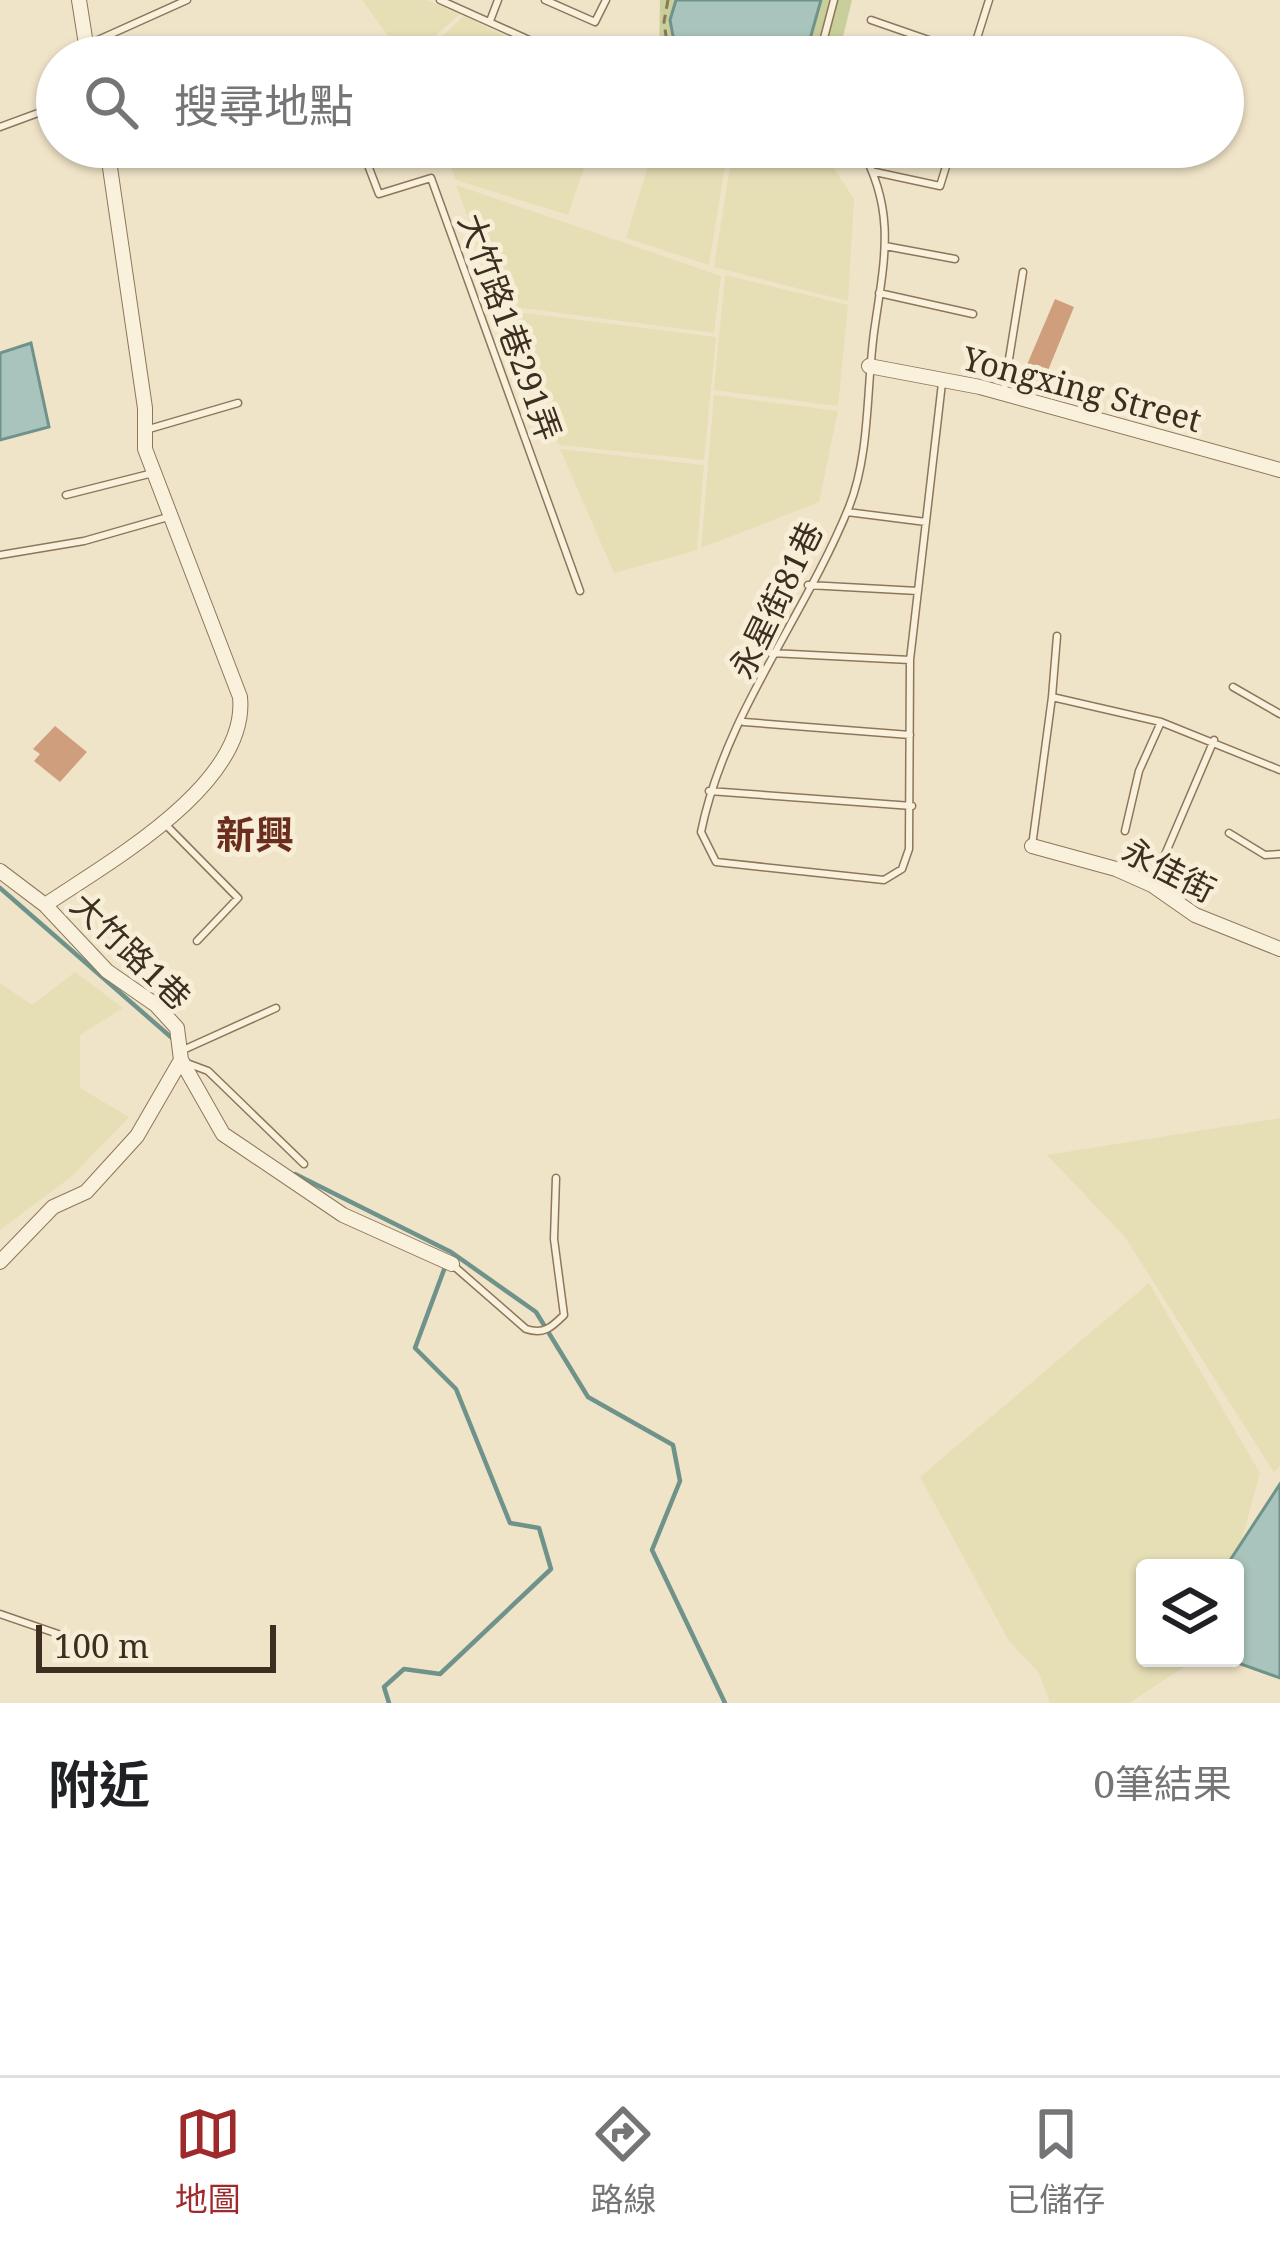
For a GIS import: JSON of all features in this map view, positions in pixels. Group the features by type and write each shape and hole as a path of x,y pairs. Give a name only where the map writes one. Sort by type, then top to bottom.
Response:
{"street":[{"path":"79,0 85,36"},
{"path":"45,905 162,821 218,765 237,741 242,720 240,697 153,473 110,168"},
{"name":"Yongxing Street","path":"869,366 1004,393 1280,470"},
{"name":"永佳街","path":"1032,846 1152,885 1195,915 1280,949"},
{"name":"大竹路1巷","path":"0,871 45,905 107,970 156,1005 177,1028 182,1052 228,1137 343,1215 448,1260"},
{"path":"0,1262 53,1207 86,1192 136,1136 182,1052"}],"lane":[{"path":"117,36 188,0"},
{"path":"440,0 522,36"},
{"path":"490,21 498,0"},
{"path":"545,0 595,22 606,0"},
{"path":"825,36 834,0"},
{"path":"978,36 989,0"},
{"path":"871,20 916,36"},
{"path":"0,128 36,114"},
{"name":"大竹路1巷291弄","path":"369,168 379,194 431,178 580,591"},
{"name":"永星街81巷","path":"872,168 885,199 885,246 859,467 847,512 771,653 744,722 726,744 700,832 716,862 884,880 902,869 909,849 912,806"},
{"path":"874,172 940,186 946,168"},
{"path":"885,246 955,259"},
{"path":"1004,393 1023,272"},
{"path":"879,293 973,314"},
{"path":"709,791 912,806 910,660 943,380"},
{"path":"145,430 238,403"},
{"path":"66,495 153,473"},
{"path":"847,512 926,522"},
{"path":"0,555 84,541 168,517"},
{"path":"808,585 918,591"},
{"path":"1032,846 1057,636"},
{"path":"771,653 910,660"},
{"path":"1233,687 1280,714"},
{"path":"1052,697 1161,722 1280,770"},
{"path":"744,722 910,735"},
{"path":"1125,831 1139,771 1161,722"},
{"path":"1152,885 1214,740"},
{"path":"162,821 238,898 196,941"},
{"path":"1228,833 1265,855 1280,854"},
{"path":"276,1008 182,1052 304,1164"},
{"path":"448,1260 526,1329 551,1328 564,1315 554,1239 556,1178"},
{"path":"0,1614 61,1635"}],"path":[{"path":"666,36 668,0"}],"shaded area":[{"path":"362,0 427,0 460,14 435,36 388,36"},
{"path":"464,16 504,36 443,36"},
{"path":"451,168 584,168 568,215 456,180"},
{"path":"648,168 725,168 709,265 626,238"},
{"path":"730,168 834,168 854,199 848,301 714,267"},
{"path":"456,185 721,276 714,333 499,305"},
{"path":"725,275 848,305 838,406 714,390"},
{"path":"500,310 716,337 704,460 559,445"},
{"path":"714,395 838,411 819,502 701,548"},
{"path":"560,449 704,465 697,550 614,573"},
{"path":"75,972 123,1008 80,1035 80,1088 129,1117 71,1177 0,1230 0,983 32,1005"},
{"path":"1280,1118 1280,1466 1274,1473 1125,1237 1047,1155"},
{"path":"1149,1283 1260,1473 1236,1559 1136,1559 1136,1667 1184,1667 1129,1703 1050,1703 1039,1673 1009,1641 920,1477"}],"green space":[{"path":"660,0 852,0 843,36 659,36"}],"water":[{"path":"676,0 821,0 811,36 673,36 670,20"},
{"path":"31,343 49,427 0,440 0,353"},
{"path":"1280,1484 1280,1678 1244,1665 1244,1559 1231,1559"}],"building":[{"path":"1055,299 1074,307 1040,390 1020,381"},
{"path":"55,726 87,752 60,782 34,761 40,754 33,749"}],"waterway":[{"path":"0,888 172,1038"},
{"path":"295,1174 451,1252 536,1312 588,1397 673,1445 680,1481 652,1550 725,1703"},
{"path":"389,1703 384,1687 404,1669 440,1674 551,1569 539,1528 510,1523 456,1389 415,1348 445,1267"}],"district":[{"name":"新興","path":"255,835"}]}
